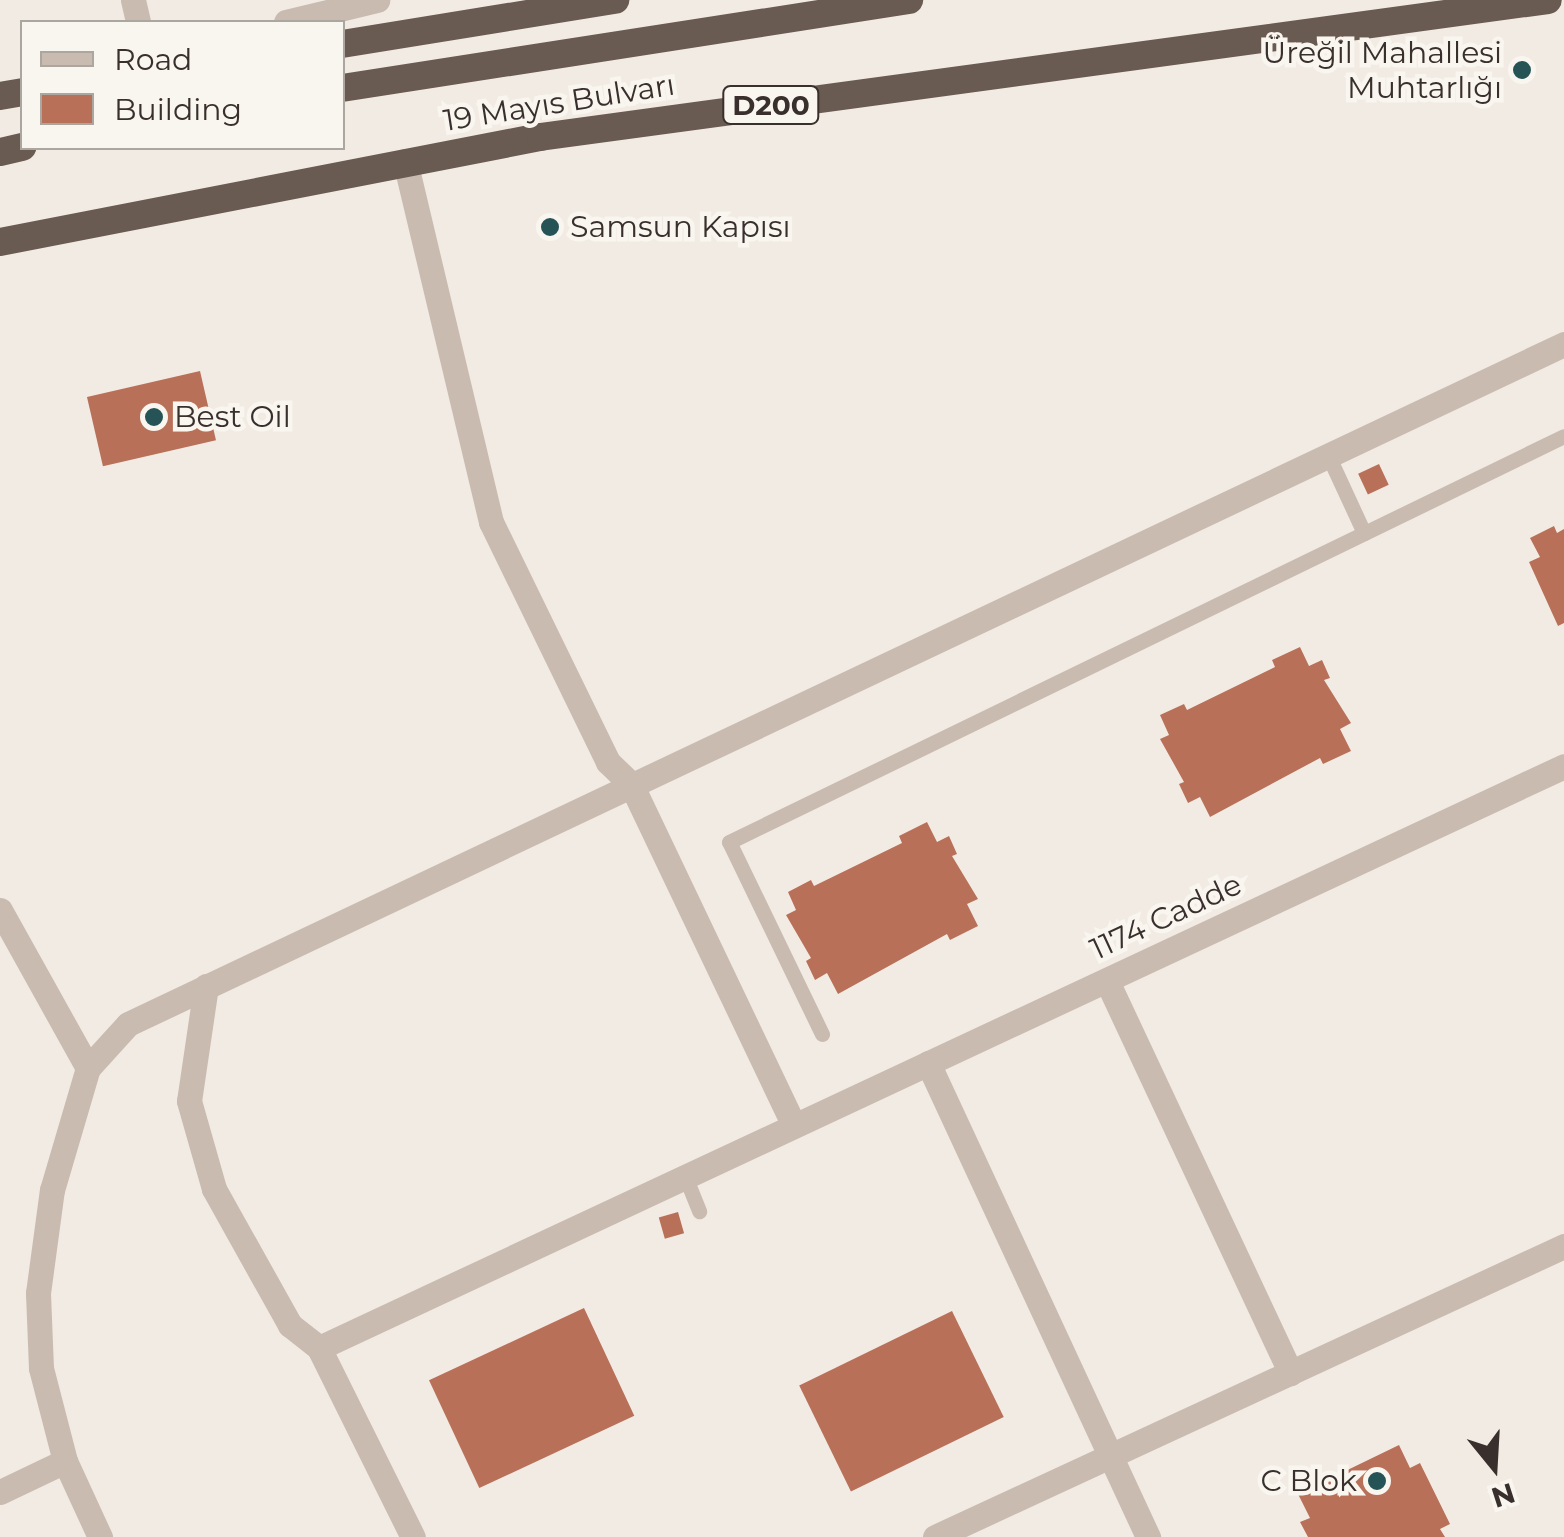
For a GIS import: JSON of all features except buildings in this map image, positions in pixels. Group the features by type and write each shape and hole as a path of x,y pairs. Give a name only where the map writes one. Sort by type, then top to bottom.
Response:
{"highway":[{"path":"345,44 614,0"},
{"name":"19 Mayıs Bulvarı","path":"345,87 754,19 909,0"},
{"name":"19 Mayıs Bulvarı","path":"0,242 405,160 1548,0"}],"street":[{"path":"294,20 377,0"},
{"path":"405,160 491,522 608,762 631,784 794,1124"},
{"path":"100,1537 65,1460 41,1368 38,1293 52,1190 88,1068 128,1024 1564,344"},
{"name":"1174 Cadde","path":"319,1348 1564,766"},
{"path":"0,910 88,1068"},
{"path":"1107,981 1291,1373"},
{"path":"206,986 188,1101 214,1188 290,1325 319,1348 413,1537"},
{"path":"928,1063 1148,1537"},
{"path":"935,1537 1564,1246"},
{"path":"0,1492 65,1460"}],"lane":[{"path":"822,1034 729,842 1564,436"},
{"path":"1328,455 1364,533"},
{"path":"685,1176 699,1211"}],"place":[{"name":"Üreğil Mahallesi Muhtarlığı","path":"1522,70"},
{"name":"Samsun Kapısı","path":"550,227"},
{"name":"Best Oil","path":"154,417"},
{"name":"C Blok","path":"1377,1481"}]}
